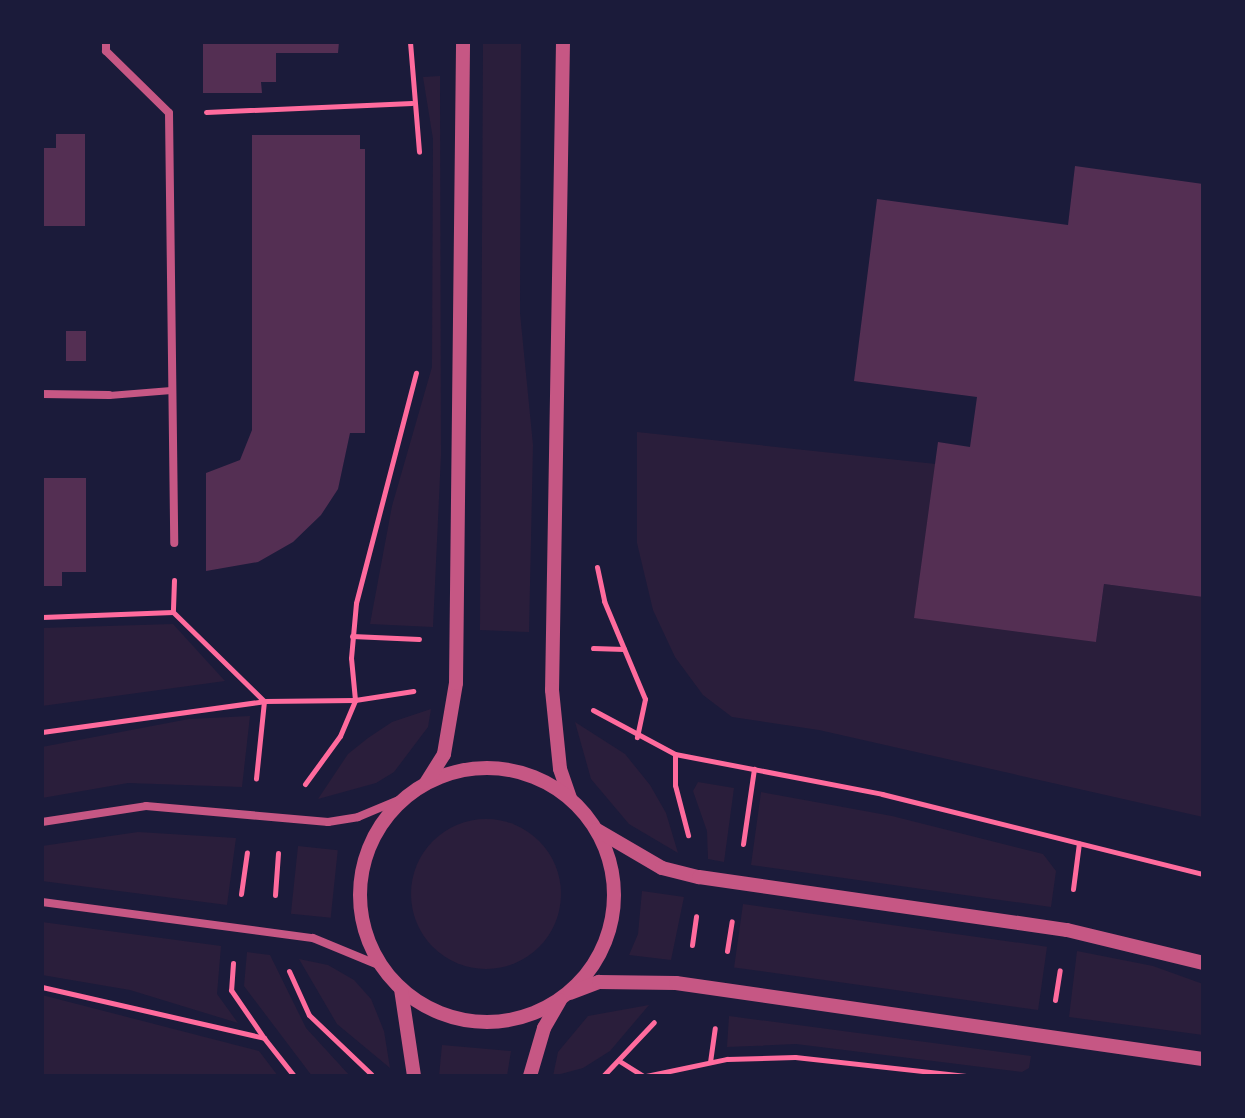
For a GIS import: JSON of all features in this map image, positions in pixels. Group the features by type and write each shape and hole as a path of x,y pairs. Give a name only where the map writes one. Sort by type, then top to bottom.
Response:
{"street":[{"path":"106,42 106,51 169,113 174,543"},
{"path":"426,783 444,754 456,683 463,42"},
{"path":"563,42 552,690 560,769 570,798"},
{"path":"42,394 109,395 171,390"},
{"path":"1203,963 1067,930 699,877 662,868 597,830 570,798 537,778 500,768 462,770 426,783 408,796 387,817 362,874 367,938 381,966 401,989 437,1012 478,1022 521,1018 599,982 676,983 1203,1059"},
{"path":"42,822 146,806 288,820 358,817 408,796"},
{"path":"530,1076 544,1028 565,996 598,959 612,916 612,872 597,830"},
{"path":"42,902 313,938 381,966"},
{"path":"401,989 414,1076"}],"path":[{"path":"410,42 412,103 420,162"},
{"path":"169,113 412,103"},
{"path":"376,1076 309,1015 287,968 278,933 275,890 288,820 305,784 340,736 355,700 351,658 356,603 417,365"},
{"path":"597,564 604,601 645,699 637,737"},
{"path":"42,617 173,612 264,701"},
{"path":"42,732 264,701 355,700 456,683"},
{"path":"552,690 637,737 675,754 882,794 1203,874"},
{"path":"264,701 231,990 294,1076"},
{"path":"42,987 264,1038"},
{"path":"603,1076 621,1062 644,1076 727,1059 795,1057 966,1076"}],"shaded area":[{"path":"483,42 521,42 520,313 533,445 529,632 480,630"},
{"path":"440,76 441,455 433,627 370,624 392,506 432,367 433,139 423,77"},
{"path":"637,432 936,464 1096,642 1104,584 1203,597 1203,817 819,730 732,717 703,695 675,657 653,610 637,543"},
{"path":"173,624 225,681 42,706 42,628"},
{"path":"431,709 428,727 394,772 376,783 318,799 348,754 368,738 392,722"},
{"path":"250,716 242,787 128,783 42,798 42,747 189,719"},
{"path":"575,722 625,754 650,785 666,813 678,853 629,824 591,779"},
{"path":"698,782 734,788 724,862 708,859 707,831 693,791"},
{"path":"761,792 892,816 1043,854 1056,871 1051,907 751,865"},
{"path":"486,819 515,824 539,841 556,865 561,894 556,923 539,947 515,964 486,969 457,964 433,947 416,923 411,894 416,865 433,841 457,824"},
{"path":"138,832 236,838 227,905 42,881 42,846"},
{"path":"298,846 338,850 331,918 291,914"},
{"path":"642,891 684,897 671,960 629,955 638,934"},
{"path":"743,904 1047,947 1038,1010 734,967"},
{"path":"42,922 221,946 217,994 238,1023 130,990 42,975"},
{"path":"1077,951 1153,966 1203,984 1203,1035 1069,1017"},
{"path":"247,952 270,955 306,1028 350,1076 312,1076 244,986"},
{"path":"299,959 328,965 354,980 371,999 384,1031 390,1068 337,1024"},
{"path":"42,995 259,1051 278,1076 42,1074"},
{"path":"649,1005 610,1051 583,1068 553,1076 558,1052 588,1016"},
{"path":"729,1016 1031,1056 1029,1068 1022,1072 796,1044 727,1047"},
{"path":"442,1045 511,1051 507,1076 439,1076"}],"building":[{"path":"203,42 339,42 338,53 276,53 276,82 261,82 262,93 203,93"},
{"path":"56,134 85,134 85,226 42,226 42,148 56,148"},
{"path":"252,135 360,135 360,149 365,149 365,433 350,433 338,489 321,515 293,542 258,562 206,571 206,473 240,460 252,430"},
{"path":"1075,166 1203,184 1203,597 1104,584 1096,642 914,618 938,442 970,447 977,397 854,381 877,199 1068,225"},
{"path":"66,331 86,331 86,361 66,361"},
{"path":"42,478 86,478 86,572 62,572 62,586 42,586"}]}
